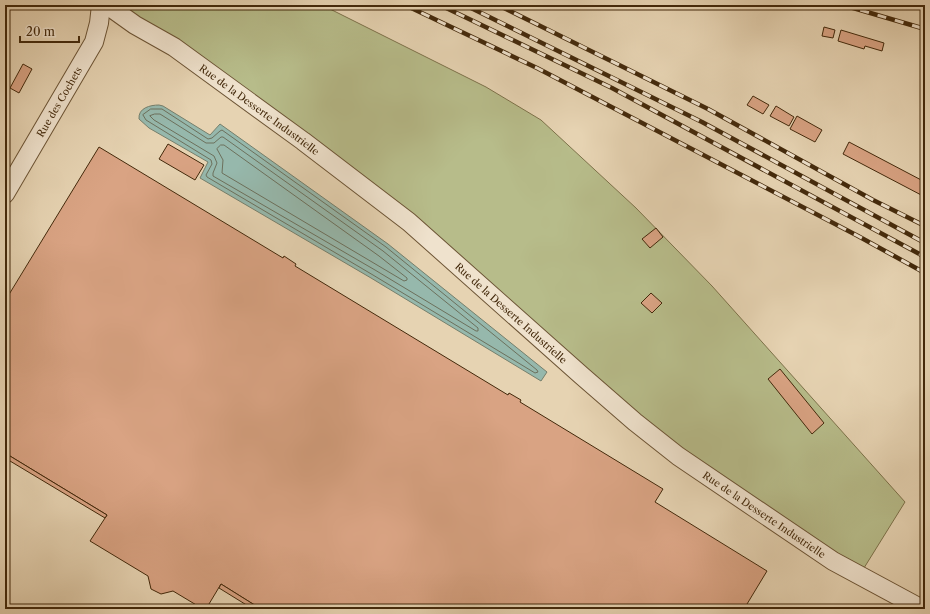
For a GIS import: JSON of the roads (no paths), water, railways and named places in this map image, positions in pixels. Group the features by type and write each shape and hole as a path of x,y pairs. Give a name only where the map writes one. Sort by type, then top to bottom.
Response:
{"street":[{"name":"Rue des Cochets","path":"5,194 94,42 102,5"},
{"name":"Rue de la Desserte Industrielle","path":"107,5 135,25 174,47 303,140 409,222 635,422 678,456 833,561 922,609"}],"water":[{"path":"159,105 210,135 220,124 388,244 547,372 541,381 371,278 200,178 208,162 149,128 139,119 140,112 145,108"}],"railway":[{"path":"405,5 537,68 858,236 925,273"},
{"path":"440,5 612,88 925,257"},
{"path":"465,5 702,122 925,243"},
{"path":"498,5 708,109 873,200 925,226"},
{"path":"843,5 925,29"}]}
